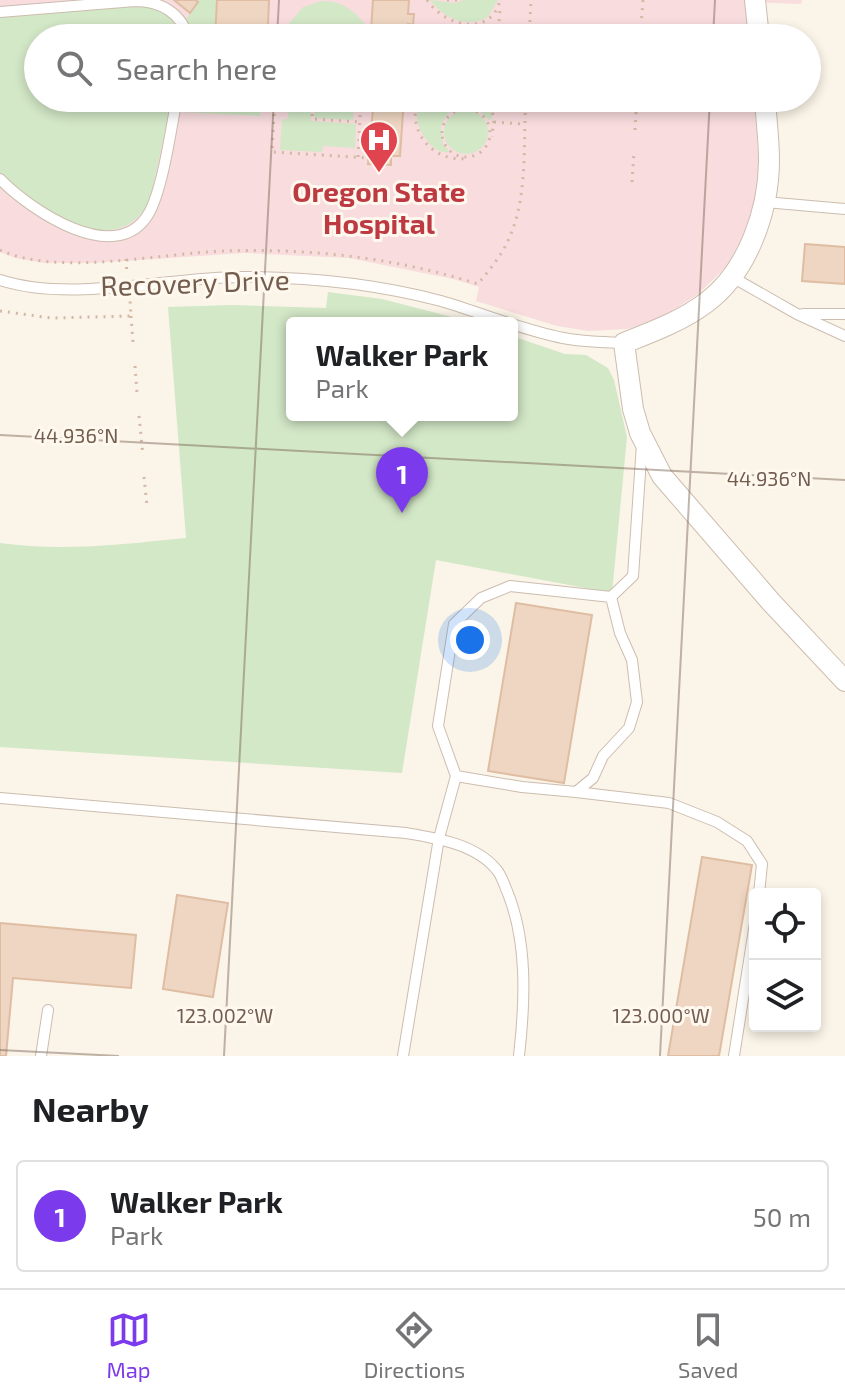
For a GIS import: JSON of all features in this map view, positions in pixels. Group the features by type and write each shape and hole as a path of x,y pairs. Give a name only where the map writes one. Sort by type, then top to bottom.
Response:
{"street":[{"path":"755,0 758,24"},
{"path":"766,112 769,162 765,202 756,231 732,277 708,302 682,318 624,343 633,409 662,476 771,602 845,681"}],"lane":[{"path":"0,12 155,1 179,18 182,24"},
{"path":"0,179 33,207 72,228 104,235 135,234 154,201 174,112"},
{"path":"765,202 845,209"},
{"name":"Recovery Drive","path":"0,280 47,288 125,287 186,279 241,277 332,281 438,301 492,317"},
{"path":"732,277 797,314 845,336"},
{"path":"797,314 845,314"},
{"name":"Recovery Drive","path":"518,325 563,338 624,343"},
{"path":"403,1056 439,838 456,776 438,726 454,624 481,598 510,586 611,597 633,576 643,438"},
{"path":"576,792 593,778 603,756 629,728 637,702 632,660 620,633 611,597"},
{"path":"456,776 522,787 669,803 717,822 747,841 762,864 760,888"},
{"path":"0,798 406,833 439,838 476,853 498,870 519,924 523,969 519,1056"},
{"path":"734,1056 749,960"},
{"path":"41,1056 48,1010"}],"path":[{"path":"427,0 444,17 468,24"},
{"path":"447,0 459,0"},
{"path":"530,24 531,0"},
{"path":"641,24 643,0"},
{"path":"474,24 490,18 500,2"},
{"path":"499,24 500,2"},
{"path":"274,112 272,152 369,158"},
{"path":"312,112 312,119 359,122"},
{"path":"358,157 360,112"},
{"path":"415,112 416,126 428,146 450,158 477,155 488,144 494,131 492,112"},
{"path":"456,112 443,126 444,142 454,154 477,155"},
{"path":"475,112 482,115 490,128 488,144"},
{"path":"0,250 17,257 46,261 126,259 208,251 302,252 400,264 478,284 501,253 517,218 525,112"},
{"path":"635,130 636,112"},
{"path":"494,122 524,124"},
{"path":"632,182 634,151"},
{"path":"126,259 128,277"},
{"path":"130,300 133,343"},
{"path":"0,311 51,318 131,316"},
{"path":"135,366 137,394"},
{"path":"139,416 143,456"},
{"path":"144,477 147,506"}],"shaded area":[{"name":"Oregon State Hospital","path":"0,0 802,0 801,4 746,2 748,24 24,24 24,112 756,112 759,185 753,213 726,267 697,295 661,318 627,329 588,331 557,326 476,301 479,287 349,258 244,253 93,263 45,263 0,252"}],"green space":[{"path":"195,0 217,0 216,24 188,24 186,19 198,3"},
{"path":"430,0 455,3 498,0 488,17 464,22 442,12"},
{"path":"322,1 338,3 356,14 365,24 289,24 303,7"},
{"path":"147,6 169,17 175,24 24,24 24,112 169,112 150,200 135,219 117,229 97,230 75,225 33,202 0,173 0,15"},
{"path":"180,112 260,112 260,116"},
{"path":"288,112 311,112 311,121 356,124 355,148 323,146 322,152 280,150 282,119 288,119"},
{"path":"314,112 353,112 353,120 314,118"},
{"path":"418,112 451,112 441,126 443,144 450,152 438,150 428,142 417,118"},
{"path":"458,112 474,112 486,124 486,140 474,152 458,152 446,140 446,124"},
{"path":"481,112 491,112 492,119 489,120"},
{"path":"328,292 382,299 452,317 286,317 286,421 518,421 518,338 565,354 586,355 608,368 614,380 627,437 612,593 436,560 402,773 0,747 0,543 70,547 186,538 168,307 232,305 326,308"}],"building":[{"path":"174,0 195,0 198,2 190,13"},
{"path":"217,0 269,0 268,24 216,24"},
{"path":"373,0 409,0 408,14 414,14 413,24 371,24"},
{"name":"Oregon State Hospital","path":"373,112 403,112 400,156 391,156 391,165 368,164"},
{"path":"805,244 845,247 845,284 802,281"},
{"path":"516,603 592,615 564,783 488,771"},
{"path":"702,857 752,865 719,1056 668,1056"},
{"path":"177,895 228,903 213,997 163,989"},
{"path":"0,923 136,935 131,988 13,978 6,1056 0,1056"}],"place":[{"name":"Oregon State Hospital","path":"379,174"},
{"name":"Walker Park","path":"402,513"}]}
